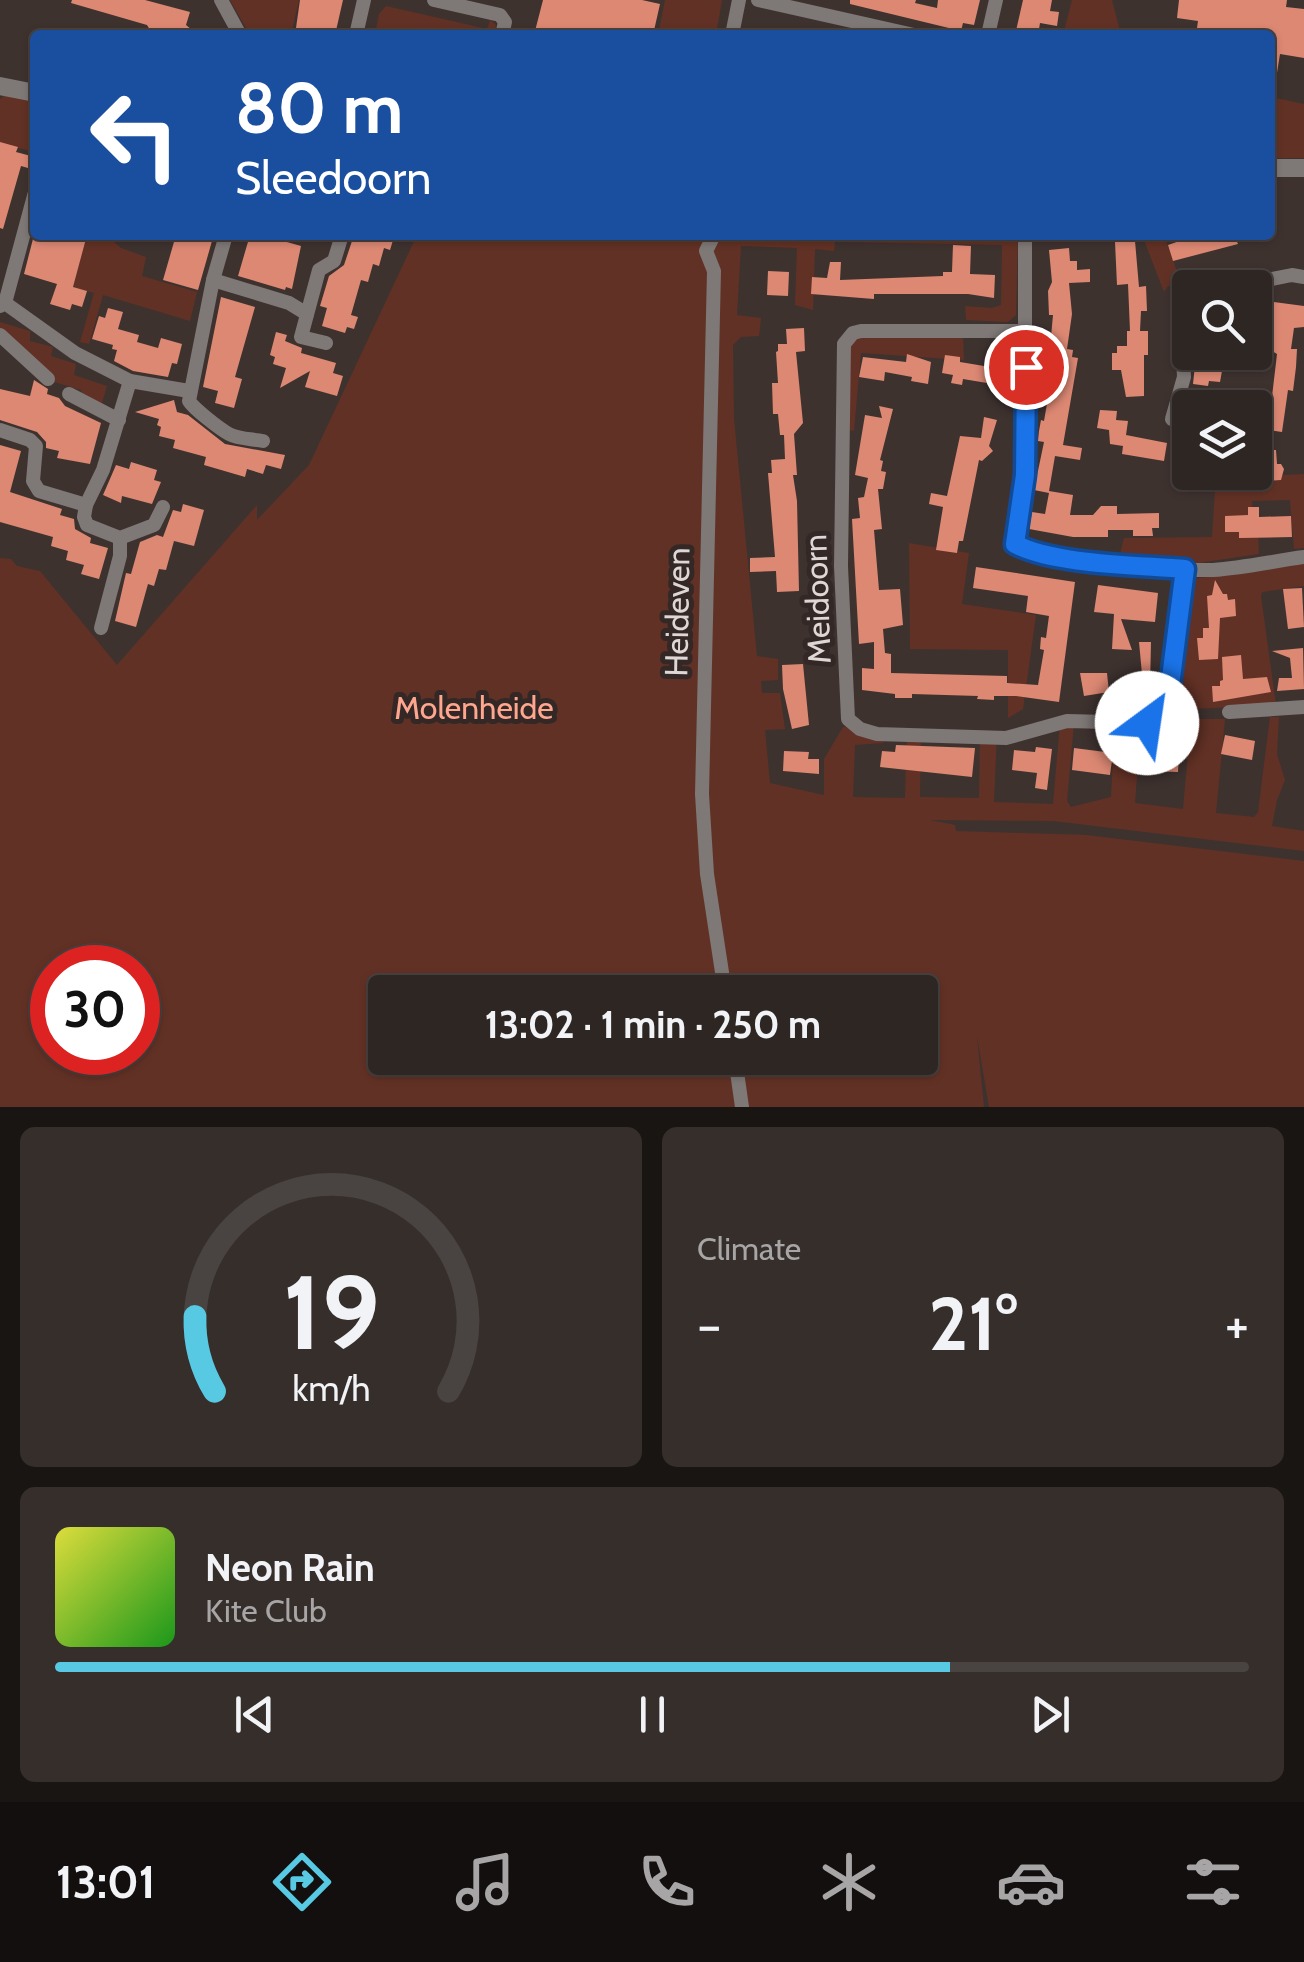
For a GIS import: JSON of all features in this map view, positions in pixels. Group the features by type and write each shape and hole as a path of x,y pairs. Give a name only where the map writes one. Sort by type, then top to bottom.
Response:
{"street":[{"path":"221,0 237,30"},
{"path":"357,30 364,0"},
{"path":"434,0 500,16 505,22 503,30"},
{"path":"733,30 739,0"},
{"path":"758,0 892,30"},
{"path":"989,30 996,0"},
{"path":"0,83 30,92"},
{"path":"1275,168 1304,168"},
{"path":"30,210 3,305 75,354 130,381 189,391"},
{"path":"225,240 189,401 196,411 230,435 263,441"},
{"path":"326,343 302,337 319,270 334,262 341,240"},
{"name":"Heideven","path":"712,240 706,251 714,271 702,794 707,874 722,975"},
{"path":"1025,240 1025,475 1015,544 1028,551 1067,557 1185,569 1215,570 1304,556"},
{"path":"1272,279 1292,275 1304,278"},
{"path":"213,280 289,303 307,314"},
{"name":"Meidoorn","path":"1026,332 861,331 853,333 844,344 841,566 848,719 860,729 877,734 1006,738 1068,721 1147,723 1161,716 1190,714"},
{"path":"0,335 48,379"},
{"path":"130,381 103,470 86,505 86,525 120,538 154,525 163,507"},
{"path":"69,394 119,420"},
{"path":"0,430 30,440 36,446 33,481 39,491 86,505"},
{"path":"101,628 120,556 120,538"},
{"path":"1161,716 1167,709 1185,569"},
{"path":"1229,712 1304,708"},
{"path":"737,1075 742,1107"}],"green space":[{"path":"230,0 299,0 292,30 247,30"},
{"path":"665,0 722,0 717,30 659,30"},
{"path":"1072,0 1112,0 1120,30 1064,30"},
{"path":"386,6 487,29 490,20 496,30 376,30 379,14"},
{"path":"8,93 30,100 30,151 0,143 0,99"},
{"path":"1276,98 1304,104 1304,158 1275,158"},
{"path":"86,240 112,240 121,248 146,257 142,276 197,292 190,321 103,295 89,344 80,342 94,293 73,287"},
{"name":"Molenheide","path":"415,240 1018,240 1016,315 1008,322 966,320 965,306 1001,305 1002,245 835,242 834,251 815,249 813,310 795,305 797,248 741,246 737,315 761,318 759,336 741,337 733,345 734,419 757,656 778,659 778,680 761,681 762,693 780,693 785,729 765,730 770,783 824,795 824,759 843,727 886,729 883,743 855,745 853,797 905,798 907,730 921,730 920,797 979,798 980,730 997,731 994,802 1053,804 1060,723 1074,724 1067,801 1071,807 1111,797 1115,724 1141,724 1135,803 1183,809 1191,719 1225,719 1216,813 1254,817 1258,812 1270,717 1279,717 1277,754 1285,780 1272,826 1304,831 1304,851 1053,821 930,820 955,825 956,831 1086,835 1304,861 1304,1107 989,1107 977,1036 984,1107 0,1107 0,558 40,571 117,665 257,505 257,520 309,465"},
{"path":"1144,240 1166,240 1176,270 1172,270 1172,284 1164,292"},
{"path":"0,322 30,331 30,341 53,347 51,356 76,364 74,375 107,386 102,403 82,398 81,390 51,381 0,334"},
{"path":"861,332 963,336 964,360 861,353 854,431 841,429 840,355"},
{"path":"1304,474 1304,548 1294,549 1290,500 1252,501 1253,518 1285,516 1286,532 1258,534 1259,554 1198,563 1120,554 1124,538 1212,537 1216,490 1272,490 1272,476"},
{"path":"909,543 969,553 962,604 1036,615 1023,709 1008,718 1008,650 910,649"},
{"path":"1304,564 1304,586 1262,592 1261,596 1276,705 1169,710 1191,579"}],"building":[{"path":"145,0 190,12 186,25 192,30 150,30 147,25 71,3"},
{"path":"300,0 343,0 336,30 296,30"},
{"path":"543,0 642,0 660,4 654,30 535,30"},
{"path":"850,0 916,0 915,3 937,8 938,0 980,0 974,25 963,23 961,30 850,4"},
{"path":"1023,0 1052,0 1050,11 1059,12 1057,26 1040,23 1039,30 1016,30"},
{"path":"1179,0 1287,0 1286,7 1304,9 1304,58 1280,54 1275,79 1275,30 1197,30 1198,21 1177,18"},
{"path":"0,142 18,147 16,152 30,156 30,160 28,168 21,166 3,229"},
{"path":"33,240 86,240 73,287 87,291 82,307 72,304 70,310 50,304 57,284 24,274"},
{"path":"175,240 212,241 198,290 163,280"},
{"path":"249,240 280,240 301,246 292,289 238,276"},
{"path":"352,240 393,240 390,250 384,248 379,266 373,264 368,282 361,280 351,315 358,317 354,329 347,327 345,333 322,326 327,308 320,306 329,276 344,265"},
{"path":"1236,240 1238,244 1173,261 1168,245"},
{"path":"1135,241 1139,287 1146,286 1147,311 1141,311 1140,331 1148,331 1148,355 1144,355 1144,396 1126,397 1121,370 1112,370 1112,353 1117,353 1117,346 1127,346 1130,331 1128,284 1117,285 1115,242"},
{"path":"953,245 971,246 970,274 995,275 994,298 968,294 874,294 874,299 811,294 812,277 827,278 830,262 841,262 840,280 943,276 943,272 952,272"},
{"path":"1069,248 1070,261 1077,261 1077,270 1090,269 1090,282 1069,283 1072,314 1067,349 1073,350 1072,357 1078,358 1063,445 1082,448 1080,460 1055,456 1049,491 1073,495 1070,515 1093,515 1101,506 1117,506 1117,514 1159,513 1159,528 1152,528 1153,536 1133,536 1133,530 1108,530 1108,537 1073,537 1029,529 1032,512 1045,514 1049,493 1034,490 1044,442 1038,441 1039,431 1049,392 1046,391 1053,315 1049,315 1049,250"},
{"path":"768,271 789,272 788,296 767,295"},
{"path":"221,297 255,307 235,377 242,379 234,408 215,403 218,391 203,387"},
{"path":"1272,302 1304,306 1304,327 1294,328 1291,349 1297,349 1296,367 1282,432 1272,431 1277,354 1272,351"},
{"path":"108,308 123,312 118,329 139,335 137,342 158,348 161,338 182,344 177,364 172,363 168,377 133,371 114,361 117,350 112,349 113,345 92,339 99,316 105,318"},
{"path":"804,328 805,351 796,352 803,423 794,434 797,475 793,475 799,591 777,592 776,571 750,572 750,558 775,557 768,473 772,473 771,460 785,459 784,435 780,435 778,414 773,414 772,383 778,383 776,352 778,344 787,344 786,329"},
{"path":"276,332 287,335 285,341 302,348 301,353 336,363 333,373 343,376 337,396 305,387 310,371 280,388 286,368 273,364 275,357 270,355"},
{"path":"907,354 931,362 928,384 885,372 884,381 859,377 863,357 906,362"},
{"path":"986,354 1003,357 999,385 963,379 962,385 951,383 953,375 942,373 945,355 984,366"},
{"path":"1194,370 1222,371 1220,382 1209,381 1208,386 1193,384"},
{"path":"34,380 65,406 101,423 90,464 57,458 59,451 46,448 37,432 0,420 0,389 30,396"},
{"path":"174,400 177,412 188,415 225,444 285,455 281,469 266,465 263,474 247,469 245,477 204,465 206,457 173,448 175,440 159,436 159,419 135,412"},
{"path":"879,406 893,409 880,460 881,471 886,472 883,489 878,489 882,529 874,530 879,590 900,589 903,625 883,629 885,653 891,654 891,673 1007,676 1007,683 1038,685 1044,650 1040,649 1041,637 1046,638 1049,616 1026,612 1028,596 973,588 976,567 1075,582 1059,702 1016,696 994,696 994,700 912,694 912,698 895,698 895,694 862,690 862,668 874,669 874,642 859,644 852,519 860,518 858,498 864,497 868,478 855,475 865,415 882,418"},
{"path":"1100,410 1117,411 1116,420 1128,421 1126,435 1167,443 1164,461 1122,454 1123,446 1110,444 1109,430 1097,428"},
{"path":"984,417 997,420 989,446 993,451 979,460 963,541 959,541 957,553 936,550 943,507 929,504 931,493 947,496 960,436 981,438"},
{"path":"0,445 21,451 10,492 62,509 60,515 74,519 75,529 91,538 90,543 108,548 99,579 81,574 84,565 66,560 68,551 51,546 53,537 0,522"},
{"path":"1272,450 1276,450 1277,464 1284,469 1281,480 1272,481"},
{"path":"131,462 157,470 154,480 161,482 152,504 122,496 121,503 103,495 116,465 129,469"},
{"path":"183,504 204,510 194,546 174,541 166,570 159,569 154,586 148,584 136,627 115,621 126,573 131,574 140,542 157,535 163,537 173,510 181,512"},
{"path":"1248,507 1259,507 1259,517 1291,516 1292,537 1239,538 1239,532 1225,532 1225,516 1248,515"},
{"path":"1215,580 1228,600 1235,599 1236,616 1220,618 1218,659 1199,660 1197,638 1203,638 1203,628 1209,628 1207,596 1212,595"},
{"path":"1098,585 1158,593 1155,622 1121,619 1132,650 1112,649 1114,614 1094,612"},
{"path":"1302,588 1304,627 1288,629 1283,589"},
{"path":"1139,642 1151,642 1150,688 1131,690 1129,675 1142,674"},
{"path":"1303,648 1304,689 1277,691 1279,678 1292,678 1290,658 1272,651"},
{"path":"1241,655 1243,679 1267,677 1271,692 1213,702 1212,686 1220,686 1223,680 1222,657"},
{"path":"803,664 809,725 792,729 782,665"},
{"path":"1080,673 1107,673 1109,692 1084,696"},
{"path":"1225,735 1255,741 1252,760 1221,754"},
{"path":"896,745 975,748 972,777 880,767 882,751 895,752"},
{"path":"1144,746 1161,746 1161,752 1179,753 1178,772 1143,771"},
{"path":"1036,747 1052,749 1047,790 1035,788 1037,773 1012,770 1014,750 1035,752"},
{"path":"1074,748 1113,753 1110,775 1072,770"},
{"path":"784,751 809,752 808,759 819,759 819,774 783,771"}],"route":[{"path":"1026,367 1025,475 1015,544 1028,551 1057,556 1185,569 1167,709 1147,723"}]}
